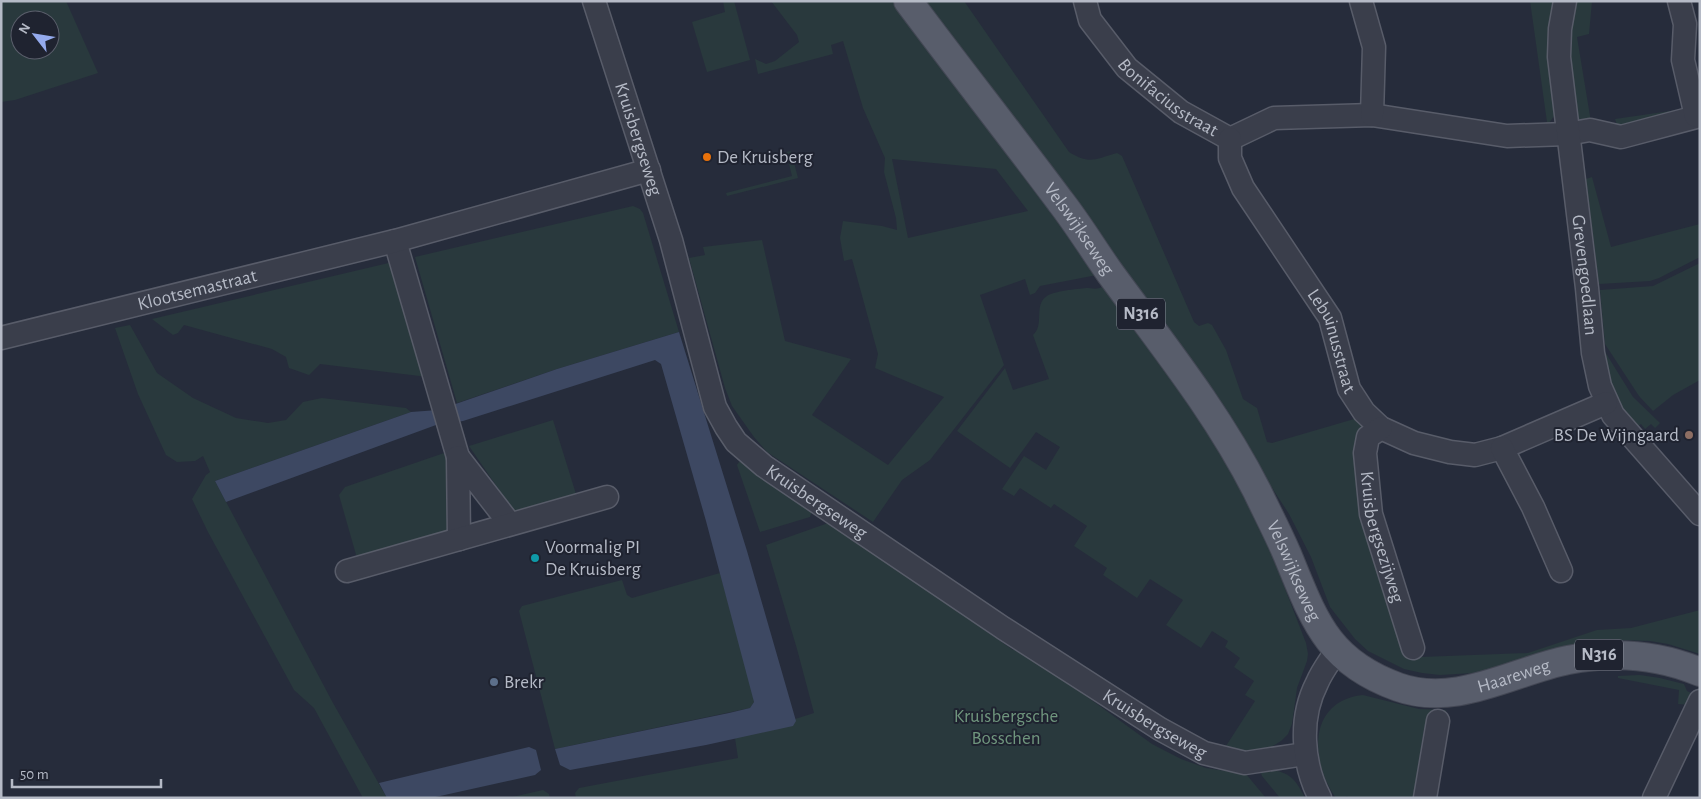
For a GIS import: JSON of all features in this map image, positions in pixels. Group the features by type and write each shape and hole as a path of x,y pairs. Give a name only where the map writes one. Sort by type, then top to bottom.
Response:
{"main road":[{"name":"Velswijkseweg","path":"908,1 1061,202 1213,414 1259,496 1317,624 1337,650"},
{"name":"Haareweg","path":"1337,650 1355,665 1376,677 1400,688 1419,692 1457,691 1483,686 1567,660 1602,655 1649,656 1680,664 1700,672"}],"street":[{"name":"Kruisbergseweg","path":"594,1 671,240 715,407 736,442 750,455 798,490 1004,628 1144,719 1191,747 1204,753 1244,763 1305,754"},
{"name":"Bonifaciusstraat","path":"1084,1 1090,20 1127,68 1181,112 1230,139 1274,118 1372,115 1507,136 1567,134 1590,130 1621,137 1698,116"},
{"path":"1361,1 1374,47 1372,115"},
{"name":"Grevengoedlaan","path":"1565,1 1560,29 1559,57 1587,288 1593,354 1600,386 1613,415 1700,514"},
{"path":"1679,1 1685,24 1684,60 1698,116"},
{"name":"Lebuinusstraat","path":"1230,139 1230,158 1243,188 1330,318 1349,389 1364,412 1381,428 1414,443 1450,452 1475,455 1502,448 1606,403"},
{"name":"Klootsemastraat","path":"1,338 395,241 648,170"},
{"path":"395,241 458,457 459,539"},
{"name":"Kruisbergsezijweg","path":"1381,428 1368,437 1365,453 1371,514 1413,648"},
{"path":"1502,448 1533,507 1561,571"},
{"path":"458,457 510,524"},
{"path":"347,571 607,497"},
{"path":"1320,798 1309,771 1305,754 1306,723 1316,683 1337,650"},
{"path":"1654,798 1700,701"},
{"path":"1425,798 1438,721"}],"green space":[{"path":"1,1 66,1 98,73 15,100 1,102"},
{"path":"723,1 734,1 750,60 707,72 692,22 725,12"},
{"path":"771,1 893,1 898,4 1030,178 1097,275 1040,286 1035,293 1030,295 1025,279 980,295 1004,365 930,460 902,480 873,522 767,452 732,406 725,388 689,258 705,255 703,247 762,240 785,341 851,359 812,415 888,465 944,397 875,368 878,354 852,259 844,261 840,238 843,221 897,230 896,218 884,172 885,158 863,108 843,41 831,45 833,54 758,74 755,59 766,64 775,61 799,42 797,35","holes":["892,159 996,169 1028,211 908,238"]},
{"path":"922,1 964,1 1069,152 1088,160 1117,153 1122,156 1194,322 1199,326 1208,323 1212,325 1226,350 1243,399 1257,408 1267,442 1272,443 1361,417 1366,419 1353,458 1364,517 1408,652 1420,657 1528,653 1597,630 1631,628 1700,610 1700,654 1668,644 1650,641 1617,640 1589,642 1563,648 1506,667 1473,673 1440,675 1404,669 1368,651 1355,639 1330,607 1311,557 1289,514 1234,429"},
{"path":"1530,1 1556,1 1557,112 1549,123 1535,125 1547,122"},
{"path":"1574,1 1592,1 1589,34 1577,37 1591,122 1578,122 1573,93 1569,61 1569,29"},
{"path":"1684,109 1677,116 1617,125 1615,119"},
{"path":"791,151 798,178 727,196 726,193 792,176 786,152"},
{"path":"1592,177 1611,247 1700,224 1700,257 1650,281 1599,284 1586,179"},
{"path":"633,206 640,209 643,213 679,332 557,369 457,403 415,257"},
{"path":"397,261 428,377 320,364 309,375 289,368 286,357 272,349 184,325 178,333 173,335 152,319"},
{"path":"1700,263 1700,380 1673,395 1653,411 1639,396 1605,344 1600,290 1653,286"},
{"path":"1108,283 1214,435 1267,542 1306,643 1307,661 1297,688 1292,724 1288,734 1268,749 1245,752 1215,746 1226,746 1255,701 1245,695 1254,681 1234,667 1240,658 1225,647 1228,641 1212,631 1201,648 1166,625 1183,600 1150,579 1137,598 1103,575 1107,568 1074,546 1087,526 1054,504 1051,508 1020,488 1014,496 1002,489 1024,456 1046,470 1060,447 1036,432 1010,468 957,431 1005,368 1013,390 1049,379 1033,335 1038,326 1041,304 1047,296 1066,290 1098,288"},
{"path":"130,325 157,373 193,398 236,418 268,423 286,420 303,402 322,398 406,408 411,412 215,481 333,703 387,798 363,798 314,708 294,690 208,532 192,499 206,475 210,472 203,456 195,461 177,462 166,455 138,394 115,328"},
{"path":"1602,347 1633,397 1660,423 1655,428 1651,424 1645,429 1641,424 1637,427 1615,399"},
{"path":"553,420 576,494 517,516 469,446"},
{"path":"450,451 455,533 357,558 339,495 345,487"},
{"path":"742,461 812,511 810,517 760,532 737,465"},
{"name":"Kruisbergsche Bosschen","path":"831,522 1013,650 1020,648 1152,744 1181,759 1206,768 1246,774 1266,798 576,798 575,793 579,788 738,758 735,738 814,713 766,545"},
{"path":"720,573 753,693 754,702 750,708 555,749 519,611 522,606 622,580 627,595 632,598"},
{"path":"1640,675 1684,684 1687,691 1695,695 1690,705 1678,704 1679,690 1618,678 1618,676"},
{"path":"1363,695 1419,709 1446,710 1444,718 1424,729 1418,768 1423,775 1420,798 1348,798 1347,796 1345,798 1336,798 1327,783 1321,768 1318,751 1319,735 1323,721 1332,709 1345,700"},
{"path":"1260,770 1279,771 1289,776 1297,784 1305,798 1280,798 1262,776"},
{"path":"543,790 549,794 550,798 508,798"}],"water":[{"path":"679,332 747,551 796,721 793,726 706,745 570,770 560,765 555,749 729,713 750,708 754,702 706,521 661,364 655,360 463,421 436,425 226,502 215,481 411,412 438,410 557,369"},
{"path":"529,747 536,750 541,770 535,775 431,798 387,798 379,783"}],"place":[{"name":"De Kruisberg","path":"707,157"},
{"name":"BS De Wijngaard","path":"1689,435"},
{"name":"Voormalig PI De Kruisberg","path":"535,558"},
{"name":"Brekr","path":"494,682"}]}
